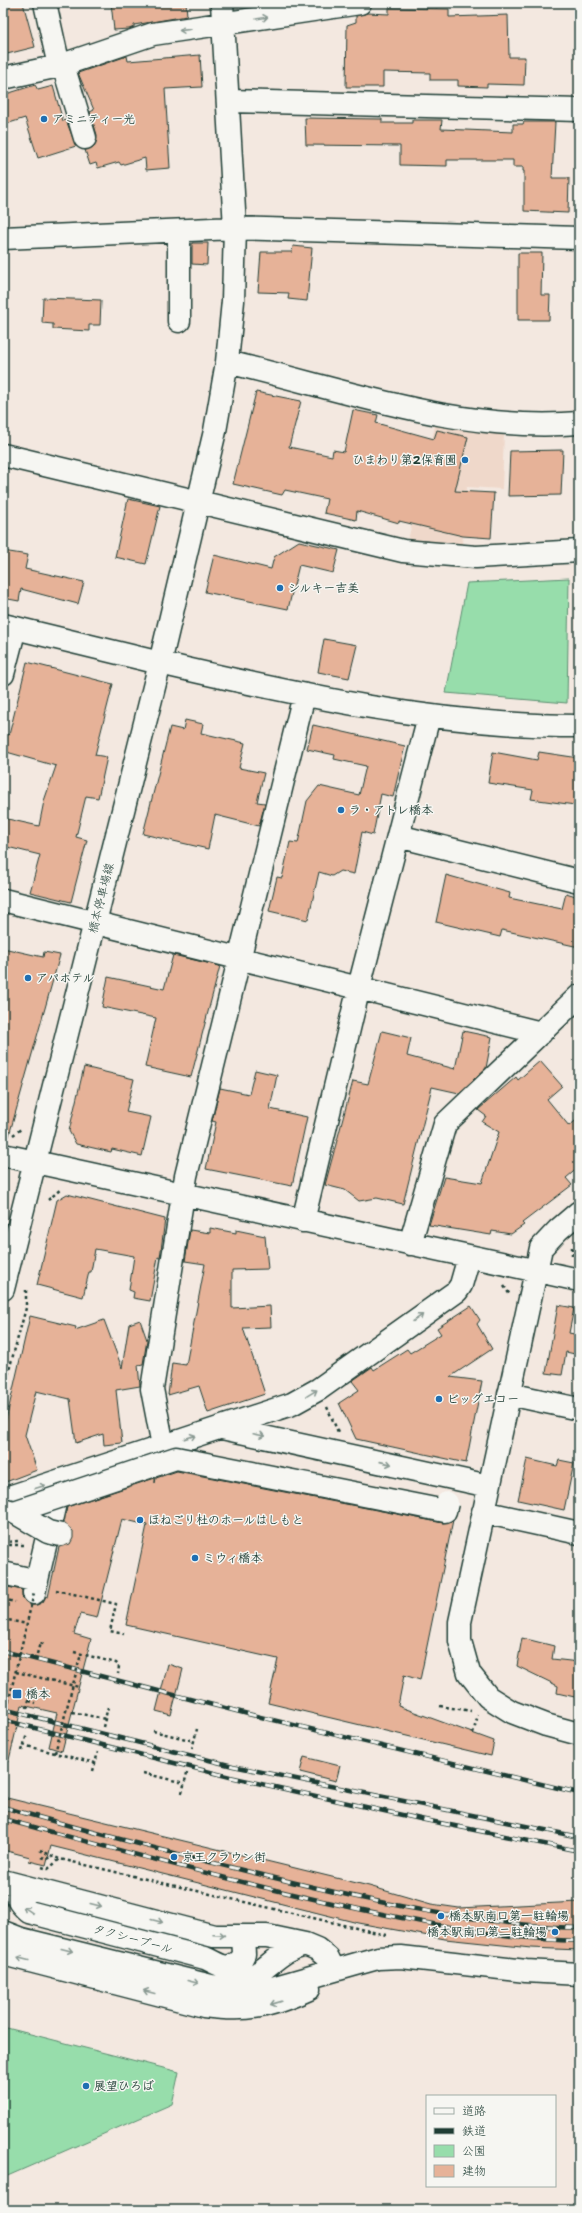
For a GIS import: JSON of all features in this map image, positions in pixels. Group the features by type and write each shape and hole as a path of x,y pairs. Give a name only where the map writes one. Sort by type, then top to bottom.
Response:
{"street":[{"path":"45,3 61,66 85,138"},
{"name":"橋本停車場線","path":"3,1289 160,663 215,431 227,362 232,301 235,228 229,101 222,3"},
{"path":"3,78 61,66 153,34 360,3"},
{"path":"229,101 579,110"},
{"path":"3,238 235,228 579,238"},
{"path":"179,231 179,321"},
{"path":"227,362 458,419 514,425 579,423"},
{"path":"3,455 199,500 403,551 476,557 579,551"},
{"path":"3,674 9,627 304,695 429,716 491,723 579,726"},
{"path":"163,1446 152,1389 183,1193 304,695"},
{"path":"302,1221 359,987 429,716"},
{"path":"398,836 579,881"},
{"path":"3,900 541,1033"},
{"path":"410,1244 445,1124 579,996"},
{"path":"3,1155 579,1280"},
{"path":"579,1212 558,1230 541,1248 460,1622 460,1641 467,1668 479,1688 500,1706 546,1725 579,1734"},
{"path":"7,1507 163,1446 292,1404 319,1388 457,1291 461,1285 469,1257"},
{"path":"509,1394 579,1409"},
{"path":"221,1427 489,1486"},
{"path":"7,1507 56,1499 176,1458 445,1511 447,1503"},
{"path":"3,1573 42,1588 42,1540 56,1499"},
{"path":"7,1507 42,1540"},
{"path":"483,1512 579,1532"},
{"path":"10,1883 214,1936 267,1936 305,1944 317,1949 328,1958 334,1970"},
{"name":"タクシープール","path":"10,1883 16,1893 19,1903 29,1912 205,1958 222,1966 234,1965 241,1960 244,1954 243,1936"},
{"path":"3,1932 21,1939 221,1988 250,1990 272,1988 378,1958 401,1957 526,1971 579,1974"},
{"path":"221,1988 234,1986 258,1975 284,1953 294,1947 305,1944"},
{"path":"3,1954 204,2006 227,2009 252,2009 280,2002 309,1989 334,1970"}],"path":[{"path":"3,1183 5,1188 3,1196"},
{"path":"47,1206 48,1198 63,1188"},
{"path":"3,1392 26,1308 28,1281"},
{"path":"500,1283 510,1296 509,1303"},
{"path":"319,1388 340,1437 343,1453"},
{"path":"3,1542 42,1540"},
{"path":"3,1545 42,1540"},
{"path":"3,1725 27,1624 42,1588 116,1604 110,1631 124,1634"},
{"path":"3,1619 27,1624"},
{"path":"37,1654 40,1643 46,1645"},
{"path":"74,1652 116,1663 119,1666 118,1674"},
{"path":"55,1753 81,1654"},
{"path":"16,1672 79,1687"},
{"path":"27,1708 32,1688"},
{"path":"29,1701 36,1703"},
{"path":"440,1706 471,1711"},
{"path":"103,1727 108,1707"},
{"path":"72,1712 105,1719"},
{"path":"473,1733 478,1715"},
{"path":"192,1749 197,1729"},
{"path":"153,1730 194,1741"},
{"path":"22,1751 26,1734"},
{"path":"23,1745 96,1763"},
{"path":"93,1771 98,1752"},
{"path":"143,1773 184,1783"},
{"path":"182,1793 187,1773"},
{"path":"40,1850 48,1852 52,1857"},
{"path":"42,1857 47,1859 52,1857 375,1934 390,1936"},
{"path":"34,1866 48,1869 60,1859"}],"shaded area":[{"name":"ひまわり第2保育園","path":"436,422 504,433 502,489 467,487 462,546 408,540"}],"green space":[{"path":"569,578 567,703 446,693 467,583"},
{"name":"展望ひろば","path":"3,2027 179,2072 172,2104 3,2178"}],"building":[{"path":"3,3 23,3 35,47 3,55"},
{"path":"111,3 186,3 187,16 134,25 134,27 129,29 114,30"},
{"path":"389,8 449,9 449,17 508,15 509,57 525,57 524,85 487,84 487,87 458,86 458,80 430,80 430,73 383,72 383,87 346,87 347,25 356,22 356,16 367,13 389,14"},
{"path":"200,55 202,87 165,89 170,168 146,170 145,158 121,165 119,162 98,168 96,163 90,165 85,150 94,146 97,135 90,112 94,110 78,73 127,56 128,61"},
{"name":"アミニティー光","path":"35,85 38,90 53,86 63,121 66,120 76,146 38,158 25,118 3,125 3,95"},
{"path":"305,118 382,119 382,123 412,123 412,120 442,120 441,129 513,132 513,124 523,124 524,122 555,122 552,178 569,178 568,213 524,211 524,171 523,167 513,167 513,160 447,160 447,166 400,165 400,146 306,145"},
{"path":"192,243 208,243 207,265 192,264"},
{"path":"293,246 312,248 307,301 288,299 289,293 258,292 261,252 292,252"},
{"path":"518,253 542,253 541,295 550,295 549,320 518,320"},
{"path":"43,298 101,300 100,325 89,325 89,331 53,329 53,324 42,323"},
{"path":"256,392 301,401 289,447 332,456 333,450 344,452 353,410 378,415 376,423 434,439 437,430 468,437 455,491 494,493 491,538 463,536 399,521 399,523 357,511 356,520 324,513 327,499 285,490 282,495 233,484"},
{"path":"563,450 561,495 508,496 510,451"},
{"path":"128,499 160,506 146,564 115,557"},
{"path":"299,541 339,550 333,573 299,565 288,609 205,592 214,555 271,569 274,557"},
{"path":"3,551 28,555 25,569 84,582 78,604 21,589 19,601 3,598"},
{"path":"324,639 357,645 349,678 318,672"},
{"path":"27,662 113,684 95,755 107,757 98,798 86,796 76,837 87,840 71,902 30,892 40,855 3,846 3,818 39,826 44,801 56,766 3,751 3,733 9,735"},
{"path":"185,720 203,724 201,733 245,743 239,768 264,773 257,802 265,803 259,826 215,815 208,849 143,834 170,727 183,730"},
{"path":"313,725 405,746 393,797 381,794 373,835 362,832 354,874 340,871 332,876 319,872 308,920 269,911 277,877 282,878 290,842 298,843 307,801 319,786 359,795 366,766 334,759 335,755 307,749"},
{"path":"493,752 537,760 539,752 579,758 579,778 575,805 531,799 533,790 488,783"},
{"path":"446,875 510,893 509,898 562,909 566,893 579,897 579,947 502,930 500,937 436,922"},
{"path":"3,948 43,957 44,952 60,955 8,1139 3,1138"},
{"path":"173,955 220,966 191,1077 145,1067 156,1018 102,1007 108,977 164,989"},
{"path":"382,1031 411,1038 407,1056 455,1069 463,1031 492,1037 486,1068 459,1093 432,1087 403,1204 377,1198 359,1201 345,1190 325,1185 353,1081 368,1084"},
{"path":"540,1061 562,1086 547,1099 569,1126 579,1118 579,1167 566,1178 572,1185 522,1223 524,1225 511,1234 492,1231 491,1235 429,1225 444,1177 482,1183 499,1132 482,1122 486,1116 478,1110 516,1077 518,1080"},
{"path":"84,1067 134,1079 126,1112 151,1117 142,1156 112,1149 111,1152 76,1144 69,1131"},
{"path":"255,1070 277,1075 270,1109 307,1117 292,1186 206,1169 216,1122 212,1121 220,1088 249,1094"},
{"path":"67,1194 165,1219 160,1258 158,1257 150,1301 133,1298 134,1292 129,1290 134,1256 95,1249 91,1272 89,1272 83,1297 37,1285 57,1200"},
{"path":"210,1228 236,1233 236,1230 265,1236 268,1269 232,1270 232,1308 270,1306 271,1327 243,1328 265,1394 208,1413 199,1386 168,1395 172,1363 186,1365 205,1264 185,1261 190,1230 210,1233"},
{"path":"558,1305 574,1308 569,1333 579,1335 579,1355 566,1352 562,1375 546,1373"},
{"path":"471,1306 480,1320 477,1324 492,1349 450,1377 482,1381 466,1463 356,1439 339,1403 359,1390 352,1381 372,1367 374,1370 407,1349 410,1353 441,1334 437,1328"},
{"path":"30,1316 76,1327 75,1330 104,1320 122,1368 129,1324 140,1320 147,1340 143,1364 138,1365 140,1386 116,1390 122,1443 104,1445 103,1434 76,1443 70,1399 36,1391 25,1435 37,1470 3,1483 3,1433"},
{"path":"527,1459 557,1466 559,1460 574,1463 564,1510 518,1500"},
{"path":"177,1471 443,1523 453,1520 420,1680 404,1675 398,1706 494,1741 491,1756 268,1703 278,1659 126,1625 147,1525 122,1519 97,1618 80,1614 74,1634 91,1639 62,1751 49,1747 57,1713 22,1705 9,1760 3,1759 3,1586 22,1590 22,1597 31,1605 37,1605 43,1602 46,1596 48,1597 59,1547 70,1544 73,1538 73,1531 64,1523 67,1507 155,1478 155,1483 156,1478"},
{"path":"522,1638 554,1646 552,1659 579,1662 579,1698 557,1693 558,1686 517,1666"},
{"path":"168,1664 183,1669 171,1715 156,1711"},
{"path":"304,1757 340,1766 336,1781 300,1772"},
{"path":"3,1797 369,1886 431,1904 459,1908 579,1902 579,1950 531,1948 445,1939 358,1923 51,1846 46,1865 29,1861 30,1857 3,1850"}],"railway":[{"path":"3,1651 248,1714 579,1793"},
{"path":"3,1709 233,1766 579,1837"},
{"path":"3,1720 230,1777 425,1820 579,1851"},
{"path":"3,1807 207,1861 388,1904 502,1922 579,1928"},
{"path":"3,1819 213,1875 369,1911 459,1929 519,1937 579,1941"}],"place":[{"name":"アミニティー光","path":"44,119"},
{"name":"ひまわり第2保育園","path":"465,460"},
{"name":"シルキー吉美","path":"280,588"},
{"name":"ラ・アトレ橋本","path":"341,810"},
{"name":"アパホテル","path":"28,978"},
{"name":"ビッグエコー","path":"439,1399"},
{"name":"ほねごり杜のホールはしもと","path":"140,1520"},
{"name":"ミウィ橋本","path":"195,1558"},
{"name":"橋本","path":"17,1694"},
{"name":"京王クラウン街","path":"174,1857"},
{"name":"橋本駅南口第一駐輪場","path":"441,1916"},
{"name":"橋本駅南口第二駐輪場","path":"555,1932"},
{"name":"展望ひろば","path":"86,2086"}]}
